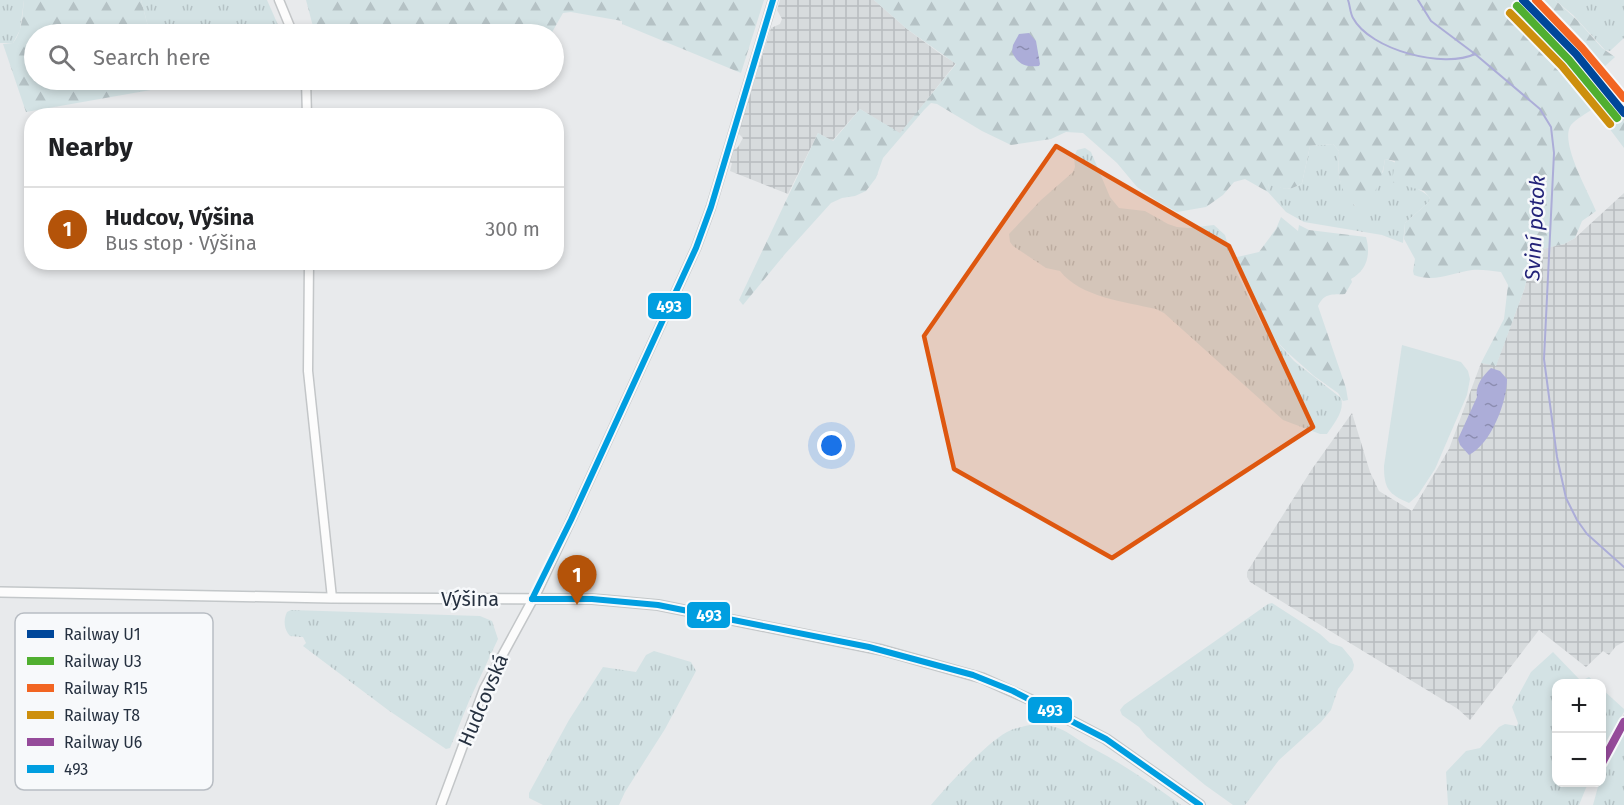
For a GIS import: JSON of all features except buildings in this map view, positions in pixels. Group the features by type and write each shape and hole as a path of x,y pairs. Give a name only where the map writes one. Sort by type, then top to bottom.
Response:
{"main road":[{"name":"Výšina","path":"0,592 607,600 658,605 869,647 982,678 1031,700 1106,739 1200,805"}],"street":[{"path":"279,0 289,24"},
{"name":"Hudcovská","path":"441,805 484,689 571,520 698,242 773,0"},
{"path":"306,90 307,108"},
{"path":"309,270 308,371 332,598"}],"highlighted area":[{"path":"1056,146 1229,246 1313,427 1112,558 954,469 924,336"}],"shaded area":[{"path":"780,0 874,0 907,29 956,63 900,134 860,109 832,141 818,133 788,194 730,171 732,163 728,162 732,151 738,147 743,138 738,133 771,28 780,24 782,19 777,10"},
{"path":"1515,0 1537,0 1570,31 1624,96 1624,122 1559,42"},
{"path":"1624,193 1624,642 1616,646 1609,655 1603,651 1586,667 1539,630 1470,720 1458,709 1250,582 1247,572 1312,469 1352,413 1370,472 1379,491 1412,511 1449,449 1481,363 1496,365 1524,290 1534,251 1564,244 1575,238"},
{"path":"1624,714 1624,732 1606,767 1606,744"}],"green space":[{"path":"0,0 24,0 20,30 13,43 0,43"},
{"path":"24,0 141,0 147,24 24,24 24,90 151,90 49,108 25,108 3,44 13,43 22,23"},
{"path":"141,0 267,0 278,24 147,24"},
{"path":"306,0 764,0 741,73 622,24 622,21 571,12 563,13 557,24 312,24"},
{"path":"874,0 1515,0 1559,42 1624,122 1624,148 1594,108 1571,125 1568,133 1572,155 1596,211 1582,221 1575,238 1564,244 1534,251 1524,290 1496,366 1481,363 1504,319 1508,285 1501,272 1486,270 1472,270 1436,278 1414,275 1415,259 1404,239 1405,223 1429,202 1430,198 1424,191 1392,182 1395,161 1385,159 1378,186 1362,209 1354,205 1344,192 1339,176 1339,151 1333,144 1310,146 1302,183 1293,188 1282,188 1269,183 1268,192 1245,179 1234,182 1223,195 1206,207 1177,212 1137,187 1117,163 1083,133 1066,132 1051,139 1011,145 982,131 937,104 931,103 883,158 876,178 866,191 831,203 743,305 739,300 818,133 833,141 860,109 900,133 956,64 907,29"},
{"path":"1537,0 1555,0 1602,48 1615,57 1603,68 1570,31"},
{"path":"1555,0 1624,0 1624,38 1610,51 1605,50 1573,15"},
{"path":"1333,144 1339,151 1338,167 1342,186 1355,206 1383,172 1385,159 1401,167 1413,185 1430,198 1429,202 1405,223 1403,243 1382,235 1304,222 1286,212 1268,192 1269,182 1286,188 1293,188 1302,183 1310,146"},
{"path":"1085,148 1091,152 1110,197 1119,208 1145,211 1177,227 1214,225 1225,235 1235,269 1262,325 1294,361 1341,398 1340,412 1327,434 1320,434 1283,420 1164,313 1091,293 1069,280 1060,271 1046,268 1013,246 1009,234 1041,200 1073,172 1077,150"},
{"path":"1281,217 1298,231 1299,225 1309,230 1366,237 1368,256 1364,267 1351,279 1352,282 1345,294 1326,296 1318,306 1348,400 1343,401 1338,393 1314,376 1269,333 1256,304 1235,268 1233,258 1259,252 1276,229"},
{"path":"1402,345 1461,362 1468,371 1470,379 1467,395 1435,469 1418,495 1409,503 1392,493 1386,485 1384,474"},
{"path":"1272,603 1330,643 1342,647 1354,665 1353,670 1338,689 1331,710 1321,722 1279,760 1245,805 1233,805 1147,737 1139,727 1122,715 1120,710"},
{"path":"291,610 480,616 492,621 498,639 450,748 446,749 388,710 303,646 306,643 303,637 290,636 286,631 285,622 287,612"},
{"path":"654,651 691,662 696,671 665,729 619,805 543,805 529,798 529,793 569,720 603,667 636,672 646,655"},
{"path":"1553,652 1579,679 1552,679 1552,787 1586,787 1579,805 1448,805 1446,772 1466,751 1480,748 1499,727 1505,724 1517,726 1512,707 1531,672"},
{"path":"1606,693 1624,709 1606,741"},
{"path":"1034,724 1067,732 1128,768 1181,805 931,805 967,766 998,738 1020,727"},
{"path":"1624,732 1624,805 1593,805 1598,787 1606,787 1606,766"}],"water":[{"path":"1029,33 1036,41 1039,66 1023,64 1012,52 1019,34"},
{"path":"1491,368 1500,371 1507,379 1504,399 1491,432 1477,450 1469,455 1458,439 1477,397 1478,385"}],"waterway":[{"name":"Sviní potok","path":"1348,0 1352,16 1362,29 1391,47 1427,58 1462,58 1475,54"},
{"name":"Sviní potok","path":"1418,0 1431,21 1475,54 1540,109 1551,127 1554,153 1544,359 1557,457 1566,498 1577,520 1587,534 1624,567"}],"rail line":[{"name":"U1","path":"1523,0 1576,54 1624,113"},
{"name":"R15","path":"1536,0 1582,48 1624,98"},
{"name":"U3","path":"1517,6 1569,60 1617,118"},
{"name":"T8","path":"1510,13 1562,66 1610,124"},
{"name":"U6","path":"1606,756 1624,722"}],"transit line":[{"name":"493","path":"532,599 571,520 696,248 711,207 773,0"},
{"name":"493","path":"532,599 592,599 658,605 869,647 973,675 1013,691 1106,739 1200,805"}],"place":[{"name":"Hudcov, Výšina","path":"577,605"}]}
